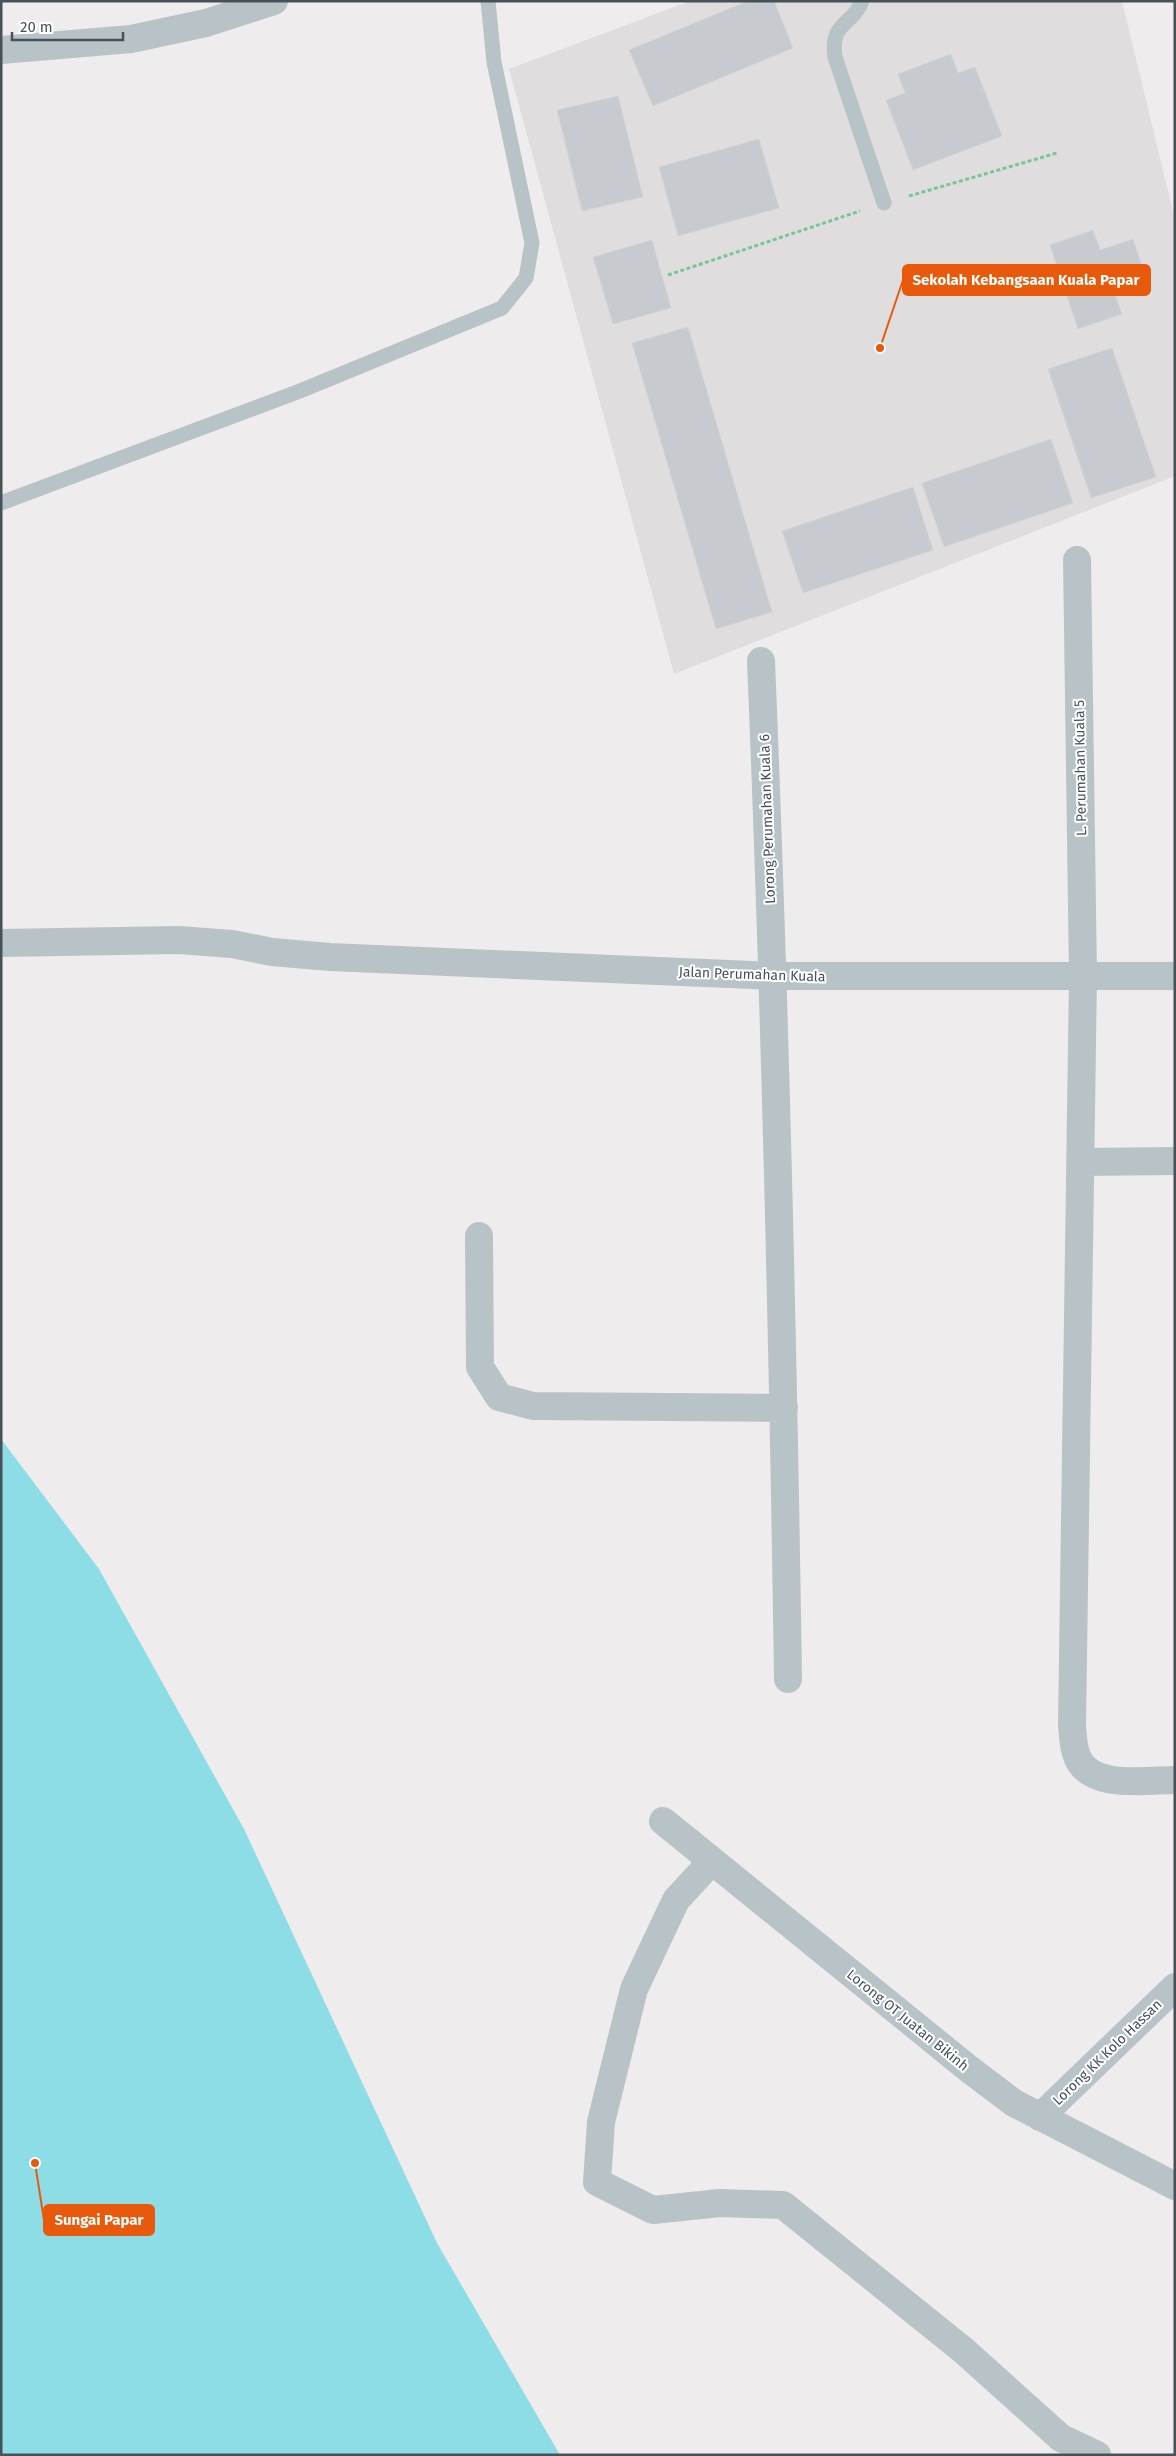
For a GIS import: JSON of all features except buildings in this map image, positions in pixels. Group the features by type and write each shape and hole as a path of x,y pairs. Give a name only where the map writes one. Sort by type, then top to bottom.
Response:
{"street":[{"path":"1,50 131,39 206,24 274,1"},
{"name":"L. Perumahan Kuala 5","path":"1077,560 1083,976 1072,1726 1077,1757 1086,1770 1098,1778 1113,1780 1175,1780"},
{"name":"Lorong Perumahan Kuala 6","path":"761,661 774,976 788,1679"},
{"name":"Jalan Perumahan Kuala","path":"1,943 178,940 232,944 272,952 330,957 774,976 1175,976"},
{"path":"1081,1162 1175,1161"},
{"path":"479,1236 480,1367 498,1397 533,1406 784,1408"},
{"name":"Lorong OT Juatan Bikinh","path":"663,1821 968,2069 1014,2103 1175,2186"},
{"path":"712,1861 676,1900 634,1989 601,2122 597,2182 653,2210 720,2203 783,2205 963,2350 1061,2438 1097,2455"},
{"name":"Lorong KK Kolo Hassan","path":"1040,2117 1175,1987"}],"lane":[{"path":"1,503 300,391 502,308 526,278 532,243 494,62 488,1"},
{"path":"862,1 837,33 834,45 836,57 884,203"}],"shaded area":[{"path":"690,1 1122,1 1175,220 1175,476 674,674 509,69"}],"water":[{"path":"1,1439 99,1569 244,1829 437,2243 560,2455 1,2455"}],"place":[{"name":"Sekolah Kebangsaan Kuala Papar","path":"880,348"},
{"name":"Sungai Papar","path":"35,2163"}]}
